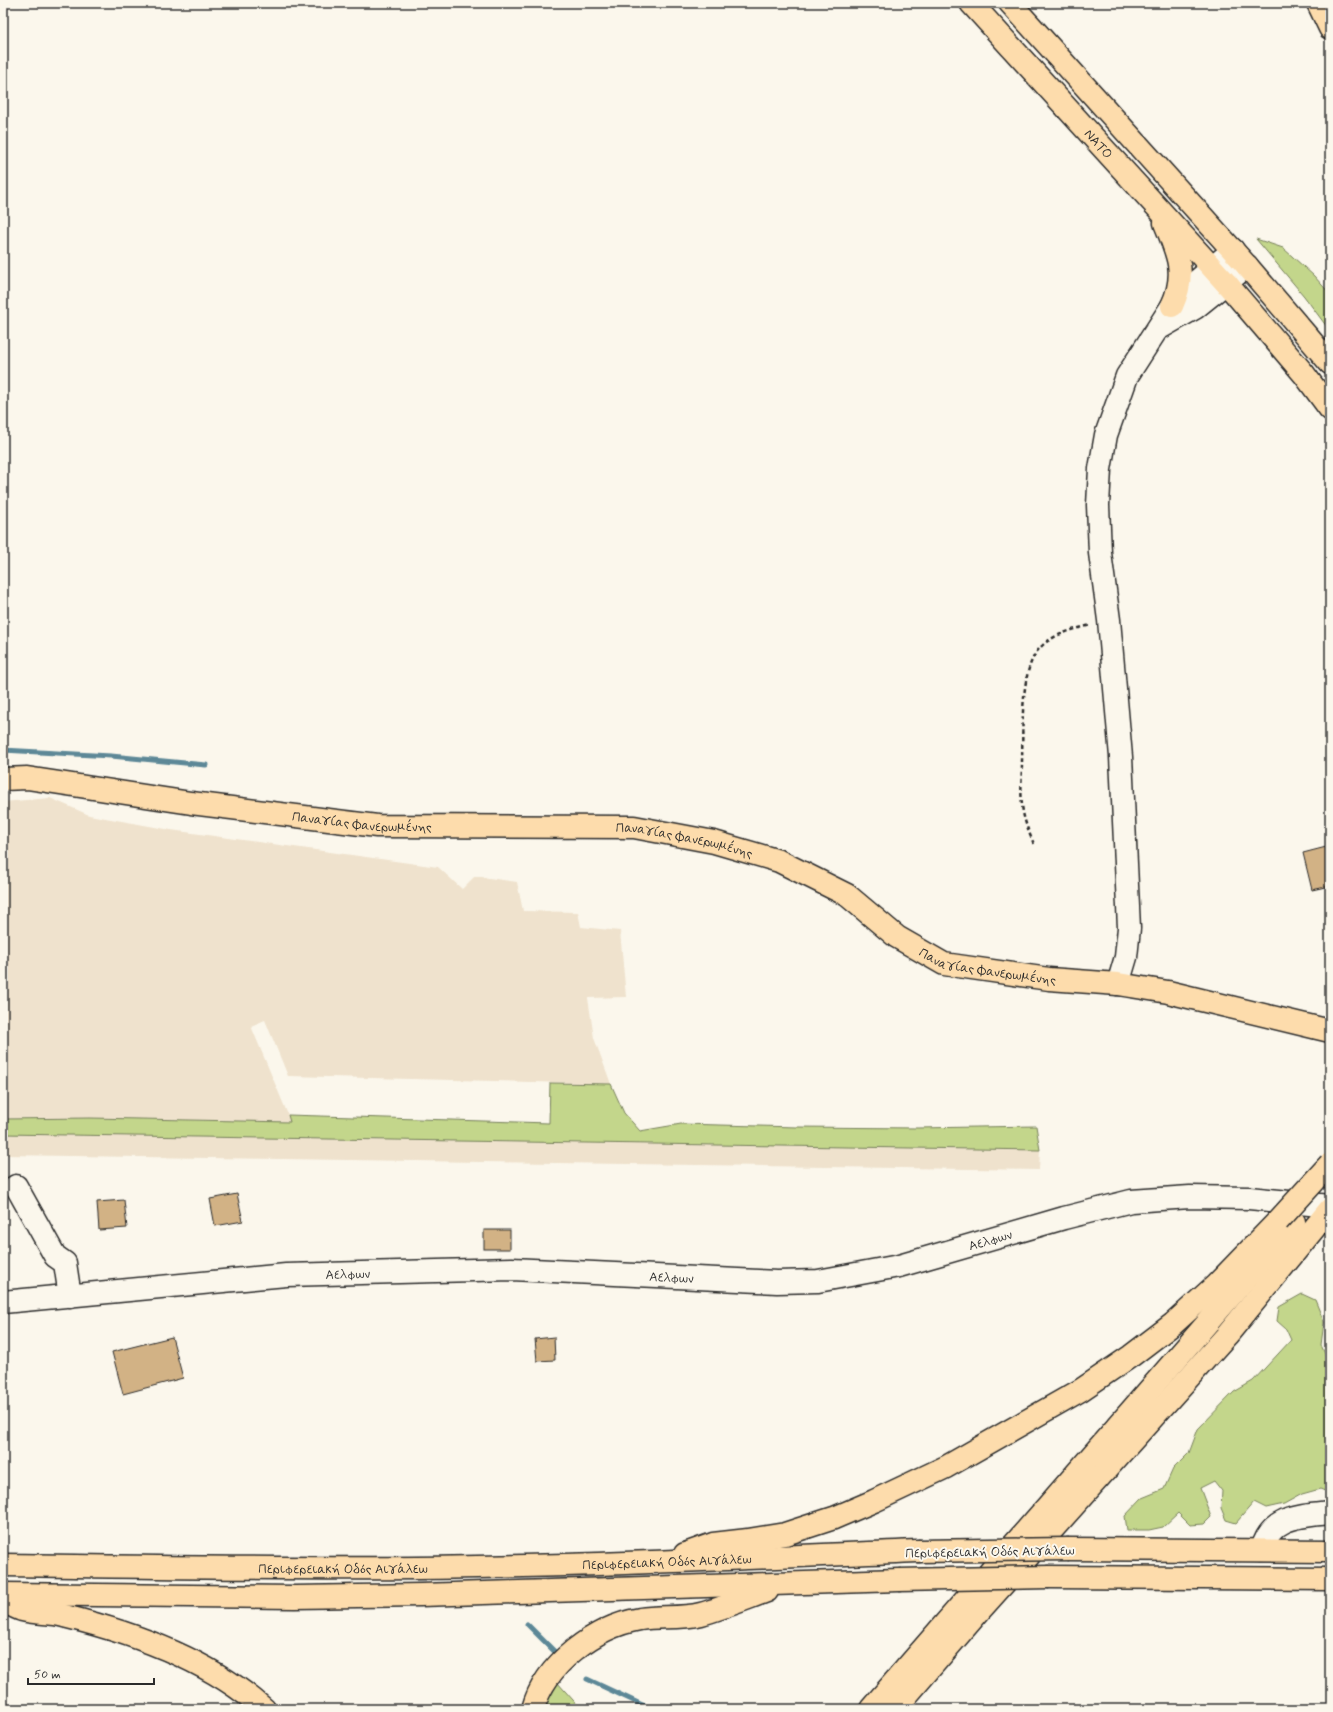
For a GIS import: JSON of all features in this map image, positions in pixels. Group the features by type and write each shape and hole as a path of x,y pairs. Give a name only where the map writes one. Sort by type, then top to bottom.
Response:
{"main road":[{"name":"ΝΑΤΟ","path":"971,3 1212,267 1304,374 1330,409"},
{"path":"1010,3 1240,258 1330,363"},
{"path":"1318,3 1330,28"},
{"path":"1157,206 1175,245 1180,266 1180,284 1172,306"},
{"name":"Παναγίας Φανερωμένης","path":"3,779 27,778 191,803 377,826 634,827 714,842 779,861 846,895 897,937 944,964 1049,980 1118,984 1176,994 1330,1031"},
{"path":"871,1709 967,1597 1203,1330 1330,1164"},
{"path":"669,1561 713,1544 784,1534 834,1518 946,1467 1081,1390 1131,1356 1173,1324 1286,1222 1330,1169"},
{"path":"896,1709 982,1609 1227,1335 1326,1213"},
{"name":"Περιφερειακή Οδός Αιγάλεω","path":"3,1565 340,1568 534,1565 918,1551 1068,1549 1330,1551"},
{"name":"Περιφερειακή Οδός Αιγάλεω","path":"3,1594 296,1597 421,1595 791,1583 1049,1577 1330,1579"},
{"path":"533,1709 535,1700 547,1679 566,1657 589,1638 616,1626 640,1619 700,1614 791,1583"},
{"path":"3,1601 22,1610 64,1616 154,1642 208,1669 253,1699 264,1709"}],"street":[{"path":"1118,984 1126,957 1129,928 1120,757 1109,620 1100,553 1098,505 1100,469 1106,435 1125,383 1172,306 1212,267 1240,258"},
{"path":"1158,329 1196,308 1227,284 1240,258"},
{"path":"16,1186 55,1256 65,1264 70,1296"},
{"name":"Αελφων","path":"3,1302 286,1276 512,1269 776,1282 818,1281 899,1266 1064,1218 1130,1201 1190,1197 1249,1198 1326,1213"},
{"path":"1262,1550 1267,1535 1280,1523 1307,1515 1330,1513"}],"path":[{"path":"1034,844 1027,828 1021,799 1023,711 1029,668 1035,653 1052,638 1059,634 1109,620"}],"shaded area":[{"path":"50,798 89,815 171,830 438,867 462,889 475,876 517,882 523,911 578,912 581,927 620,931 626,997 588,998 594,1038 611,1084 288,1076 265,1020 251,1026 291,1122 90,1118 3,1119 3,802"},
{"path":"3,1134 1040,1150 1039,1170 3,1155"}],"green space":[{"path":"1256,239 1283,248 1314,276 1330,294 1330,331 1304,296"},
{"path":"550,1083 611,1084 624,1113 640,1131 681,1124 918,1128 1036,1126 1040,1150 3,1134 3,1119 90,1118 290,1122 288,1115 549,1123"},
{"path":"1302,1294 1315,1300 1324,1322 1321,1345 1330,1365 1330,1493 1320,1489 1302,1494 1284,1504 1266,1508 1254,1502 1236,1523 1226,1520 1221,1508 1222,1491 1214,1481 1200,1488 1211,1517 1204,1524 1190,1525 1178,1513 1163,1527 1149,1530 1127,1530 1125,1516 1142,1498 1164,1489 1173,1469 1189,1453 1198,1429 1234,1392 1253,1381 1291,1340 1286,1329 1277,1321 1279,1307"},
{"path":"557,1682 581,1709 544,1709 547,1698"}],"building":[{"path":"1330,846 1330,886 1312,890 1303,853"},
{"path":"237,1194 243,1221 215,1226 210,1199"},
{"path":"124,1200 127,1228 99,1230 97,1202"},
{"path":"484,1230 510,1230 510,1249 484,1249"},
{"path":"172,1337 183,1378 123,1394 112,1352"},
{"path":"554,1337 555,1360 537,1361 535,1339"}],"waterway":[{"path":"3,750 111,756 206,765"},
{"path":"527,1624 555,1652"},
{"path":"587,1679 651,1709"}]}
